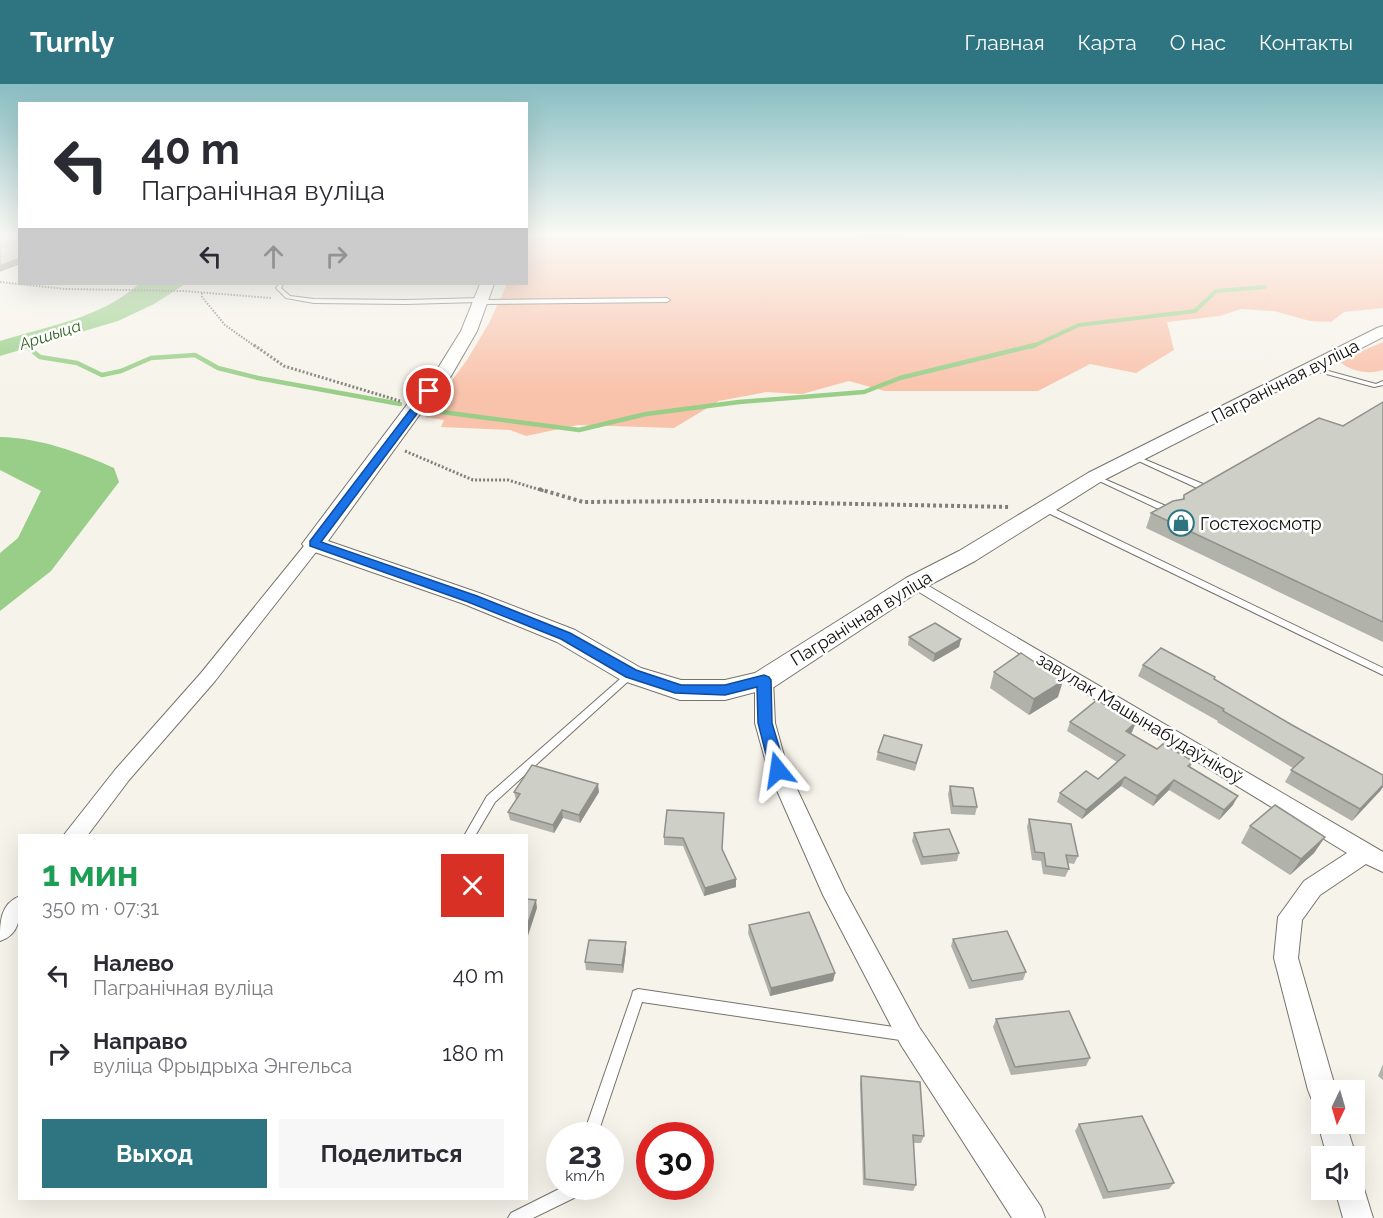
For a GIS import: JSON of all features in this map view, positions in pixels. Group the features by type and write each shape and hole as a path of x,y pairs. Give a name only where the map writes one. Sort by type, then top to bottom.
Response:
{"street":[{"path":"76,834 122,775 208,677 314,544 416,406 442,376 469,331 483,295"},
{"name":"Пагранічная вуліца","path":"314,544 473,599 566,636 631,674 680,690 725,690 764,680 915,583 967,556 1095,477 1383,331"},
{"name":"завулак Машынабудаўнікоў","path":"915,583 1374,858"},
{"path":"764,680 765,723 778,770 835,895 910,1036 1030,1218"},
{"name":"завулак Машынабудаўнікоў","path":"1319,1080 1286,958 1290,917 1312,888 1374,858"},
{"path":"0,931 18,908"},
{"path":"1353,1200 1358,1218"}],"lane":[{"path":"279,287 288,297 314,301 382,302 483,295 667,300"},
{"path":"1310,368 1380,387 1383,382"},
{"path":"1134,457 1200,486"},
{"path":"1095,477 1173,512"},
{"path":"1045,508 1383,672"},
{"path":"470,834 491,799 631,674"},
{"path":"595,1122 638,995 910,1036"},
{"path":"516,1218 554,1200"}],"path":[{"path":"46,287 184,291 251,298 288,297"},
{"path":"202,292 202,297 225,325 284,366 416,406"},
{"path":"388,444 473,480 508,480 583,502 712,501 1045,508"}],"shaded area":[{"path":"506,287 1383,287 1383,308 1344,312 1331,322 1310,321 1274,311 1241,309 1220,316 1167,322 1174,350 1136,373 1090,364 1038,391 885,391 849,381 802,394 766,392 719,401 674,428 578,425 526,436 510,430 441,427 444,420 425,417 467,360 489,323"},
{"path":"1383,342 1383,370 1360,371 1339,361"}],"water":[{"name":"Аршыца","path":"135,287 180,287 154,304 118,321 0,356 0,341 73,320 124,296"},
{"path":"0,437 44,443 87,457 114,468 119,482 51,571 0,611 0,553 18,538 41,491 0,470"}],"building":[{"path":"1383,402 1383,622 1151,513 1173,501 1184,499 1184,495 1319,418 1343,426"},
{"path":"935,623 961,639 935,654 909,637"},
{"path":"1161,648 1383,775 1383,785 1360,809 1291,770 1304,758 1223,711 1224,709 1143,665"},
{"path":"1021,653 1063,681 1034,699 994,672"},
{"path":"1097,700 1136,722 1126,731 1157,749 1163,744 1193,761 1188,766 1238,796 1224,810 1174,780 1157,796 1125,777 1086,810 1060,793 1086,771 1098,779 1125,755 1070,722"},
{"path":"884,735 922,745 916,763 878,752"},
{"path":"532,765 598,784 579,815 562,810 553,825 508,812 520,794 514,792"},
{"path":"950,786 973,788 977,807 953,806"},
{"path":"1275,805 1325,837 1301,859 1250,826"},
{"path":"667,810 724,813 722,849 736,879 705,888 683,838 664,837"},
{"path":"1029,819 1071,824 1078,856 1066,855 1069,869 1046,866 1044,853 1035,852"},
{"path":"949,829 959,853 923,857 914,833"},
{"path":"528,899 536,900 528,923"},
{"path":"809,912 835,973 771,988 749,925"},
{"path":"1007,931 1026,972 972,981 953,939"},
{"path":"589,940 626,942 622,965 585,962"},
{"path":"1069,1011 1090,1058 1015,1067 996,1019"},
{"path":"861,1076 920,1082 924,1136 913,1135 916,1185 865,1179"},
{"path":"1142,1116 1174,1183 1108,1192 1079,1124"}],"waterway":[{"path":"1031,347 1079,325 1195,311 1216,291 1265,287"},
{"name":"Аршыца","path":"25,345 40,357 77,363 102,375 121,371 151,358 195,355 218,368 258,378 400,404"},
{"path":"442,412 579,430 646,414 739,402 864,392 900,378 1035,345"}],"place":[{"name":"Гостехосмотр","path":"1181,523"}],"route":[{"path":"429,391 314,544 473,599 566,636 631,674 680,690 725,690 764,680 765,723 778,770"}]}
